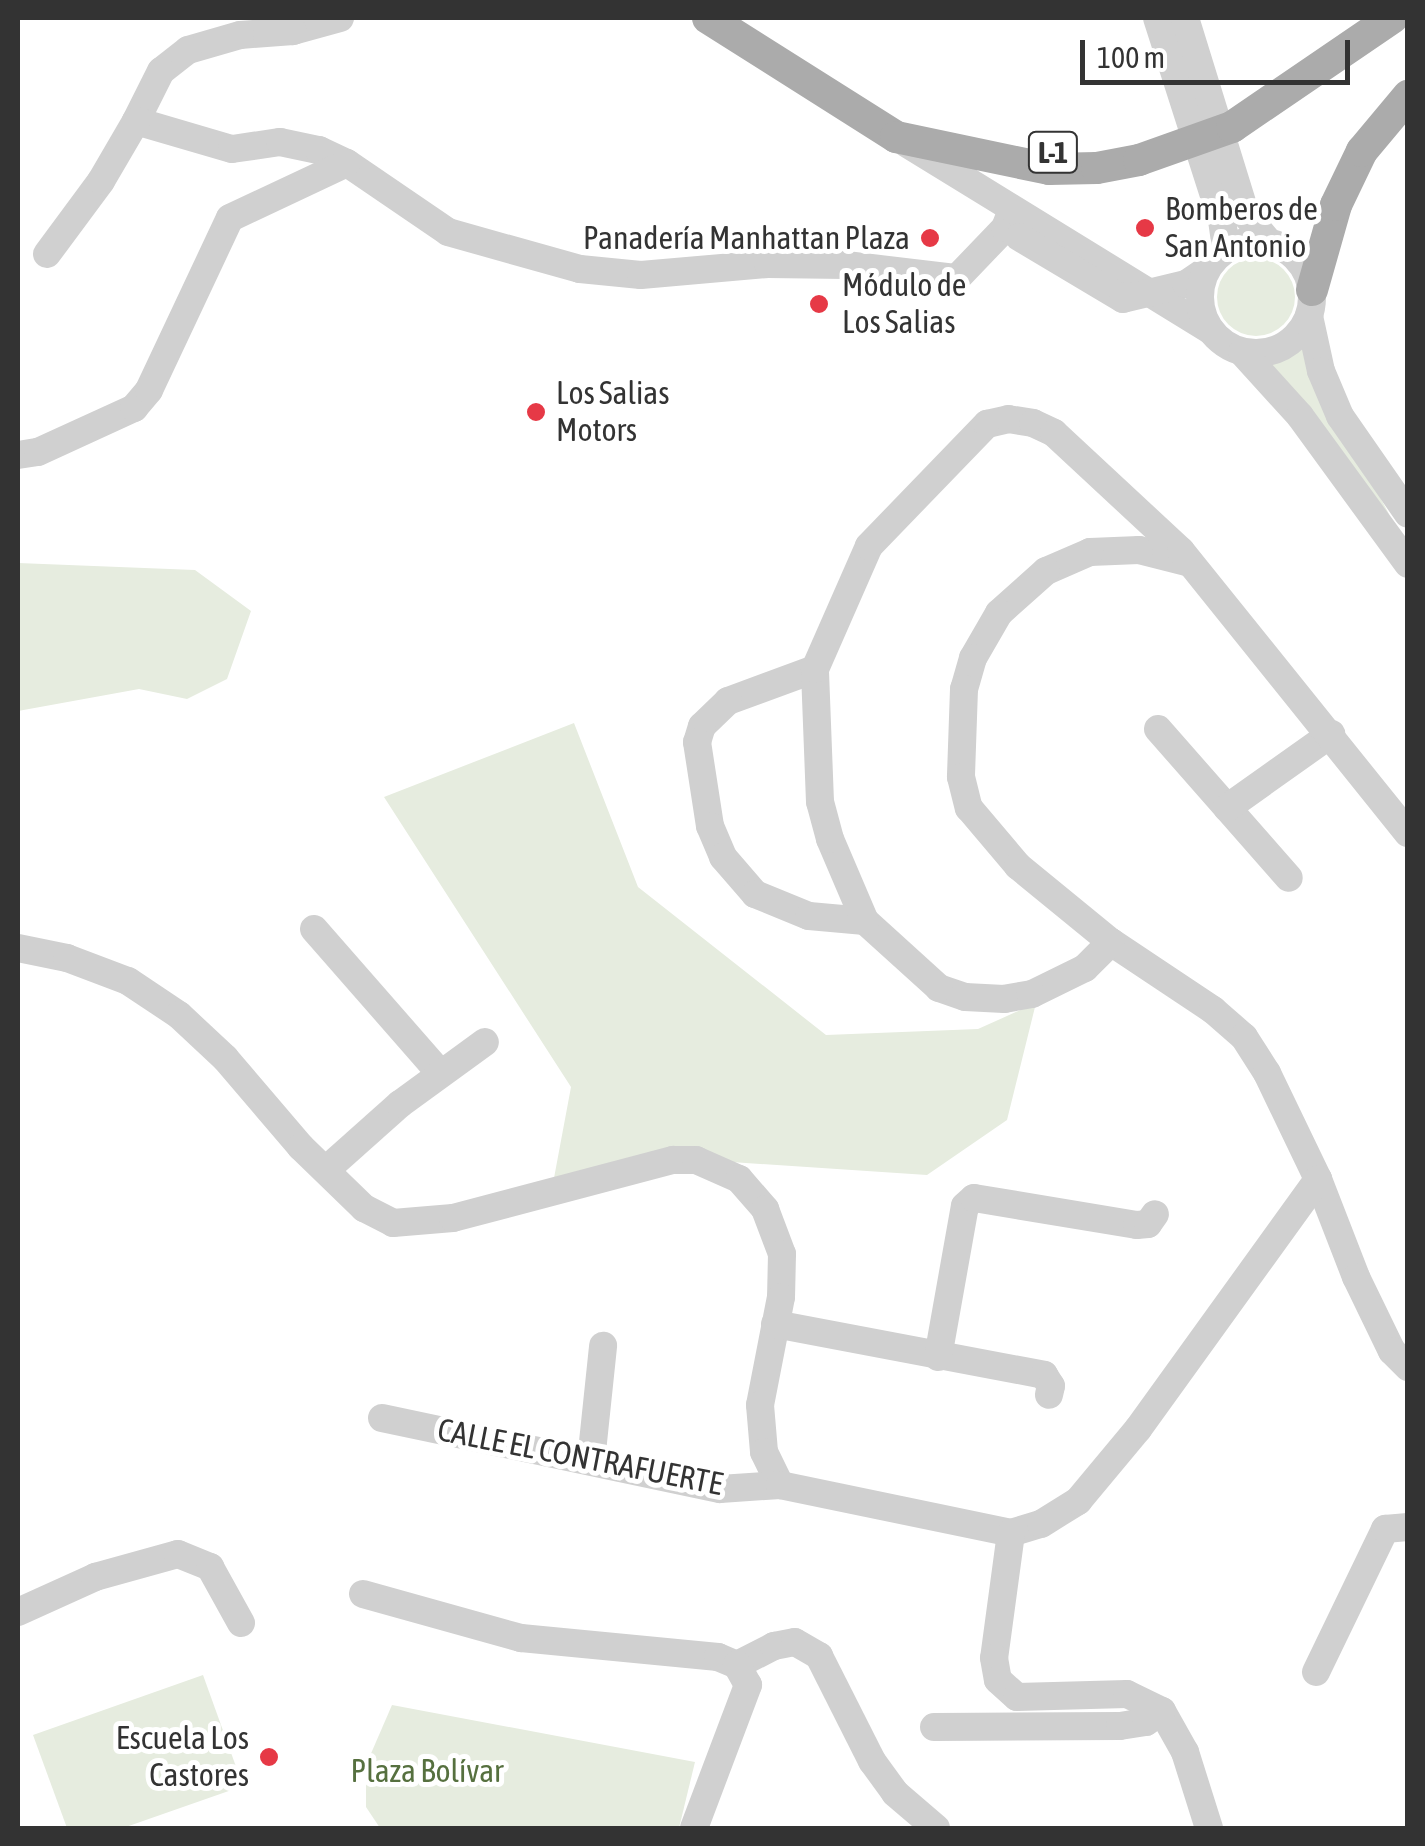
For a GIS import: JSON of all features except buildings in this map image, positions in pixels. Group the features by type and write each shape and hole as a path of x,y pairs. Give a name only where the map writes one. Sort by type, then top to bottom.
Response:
{"main road":[{"name":"L-1","path":"708,18 896,137 1050,169 1096,168 1139,160 1232,127 1392,18"},
{"name":"L-1","path":"742,18 850,88 898,113 957,136 1052,152 1138,142 1216,112 1290,71 1363,18"},
{"path":"1311,302 1336,205 1362,152 1408,96"}],"street":[{"path":"47,254 101,181 160,71 188,50 240,35 293,31 340,18"},
{"path":"1173,27 1231,228 1247,240 1270,242 1290,251 1305,268 1321,371 1340,416 1408,514"},
{"path":"136,121 232,149 280,142 319,150 348,164 448,232 580,269 642,275 806,264 957,278 1008,219"},
{"path":"896,137 1008,219 1242,352 1300,416 1408,564"},
{"path":"18,454 38,452 134,408 149,390 230,218 348,164"},
{"path":"1211,331 1201,312 1199,291 1205,271 1231,228"},
{"path":"1148,296 1186,284 1205,271"},
{"path":"1242,352 1259,354 1290,342 1311,302"},
{"path":"1110,942 1085,968 1032,994 1004,999 965,997 939,988 864,920 830,839 820,802 815,669 869,546 986,424 1008,419 1033,423 1054,433 1190,563 1408,834"},
{"path":"1190,563 1140,550 1111,549 1066,560 1046,571 999,613 972,658 964,690 961,778 969,808 1018,866 1110,942 1213,1010 1244,1037 1267,1073 1318,1178 1356,1277 1392,1352 1408,1367"},
{"path":"815,669 728,701 702,726 697,742 710,826 723,857 755,894 809,916 864,920"},
{"path":"1158,729 1289,878"},
{"path":"1228,808 1331,734"},
{"path":"314,929 440,1073"},
{"path":"18,948 67,958 128,981 178,1015 225,1058 302,1148 364,1208 393,1224 416,1225 673,1160 696,1160 739,1179 765,1209 782,1254 775,1324 760,1405 764,1452 780,1485"},
{"path":"326,1169 440,1073 485,1042"},
{"path":"1208,1828 1185,1752 1162,1711 1127,1694 1016,1697 998,1680 994,1658 1010,1533 1041,1524 1078,1501 1138,1429 1318,1178"},
{"path":"938,1356 965,1206 974,1198 1137,1226 1148,1224 1155,1214"},
{"path":"775,1324 1044,1375 1051,1386 1049,1396"},
{"path":"591,1462 603,1346"},
{"name":"CALLE EL CONTRAFUERTE","path":"382,1418 720,1489 780,1485 1010,1533"},
{"path":"1316,1672 1384,1529 1408,1527"},
{"path":"18,1612 95,1577 178,1554 210,1566 242,1623"},
{"path":"364,1594 521,1638 718,1657 737,1665 748,1685 694,1828"},
{"path":"737,1665 774,1646 795,1642 819,1656 872,1761 895,1793 936,1828"},
{"path":"934,1727 1120,1726 1146,1722 1162,1711"}],"green space":[{"path":"1256,258 1284,269 1295,297 1284,325 1256,336 1228,325 1217,297 1228,269"},
{"path":"1305,341 1390,516 1342,454 1258,363 1293,352"},
{"path":"18,563 195,570 251,611 227,679 187,699 139,689 18,711"},
{"path":"574,723 638,887 826,1035 978,1029 1036,1003 1007,1120 927,1175 731,1162 554,1178 571,1087 384,797"},
{"path":"203,1675 243,1786 123,1828 67,1828 33,1735"},
{"name":"Plaza Bolívar","path":"392,1705 695,1762 679,1828 380,1828 366,1807 366,1765"}],"place":[{"name":"Bomberos de San Antonio","path":"1145,228"},
{"name":"Panadería Manhattan Plaza","path":"930,238"},
{"name":"Módulo de Los Salias","path":"819,304"},
{"name":"Los Salias Motors","path":"536,412"},
{"name":"Escuela Los Castores","path":"269,1757"}]}
